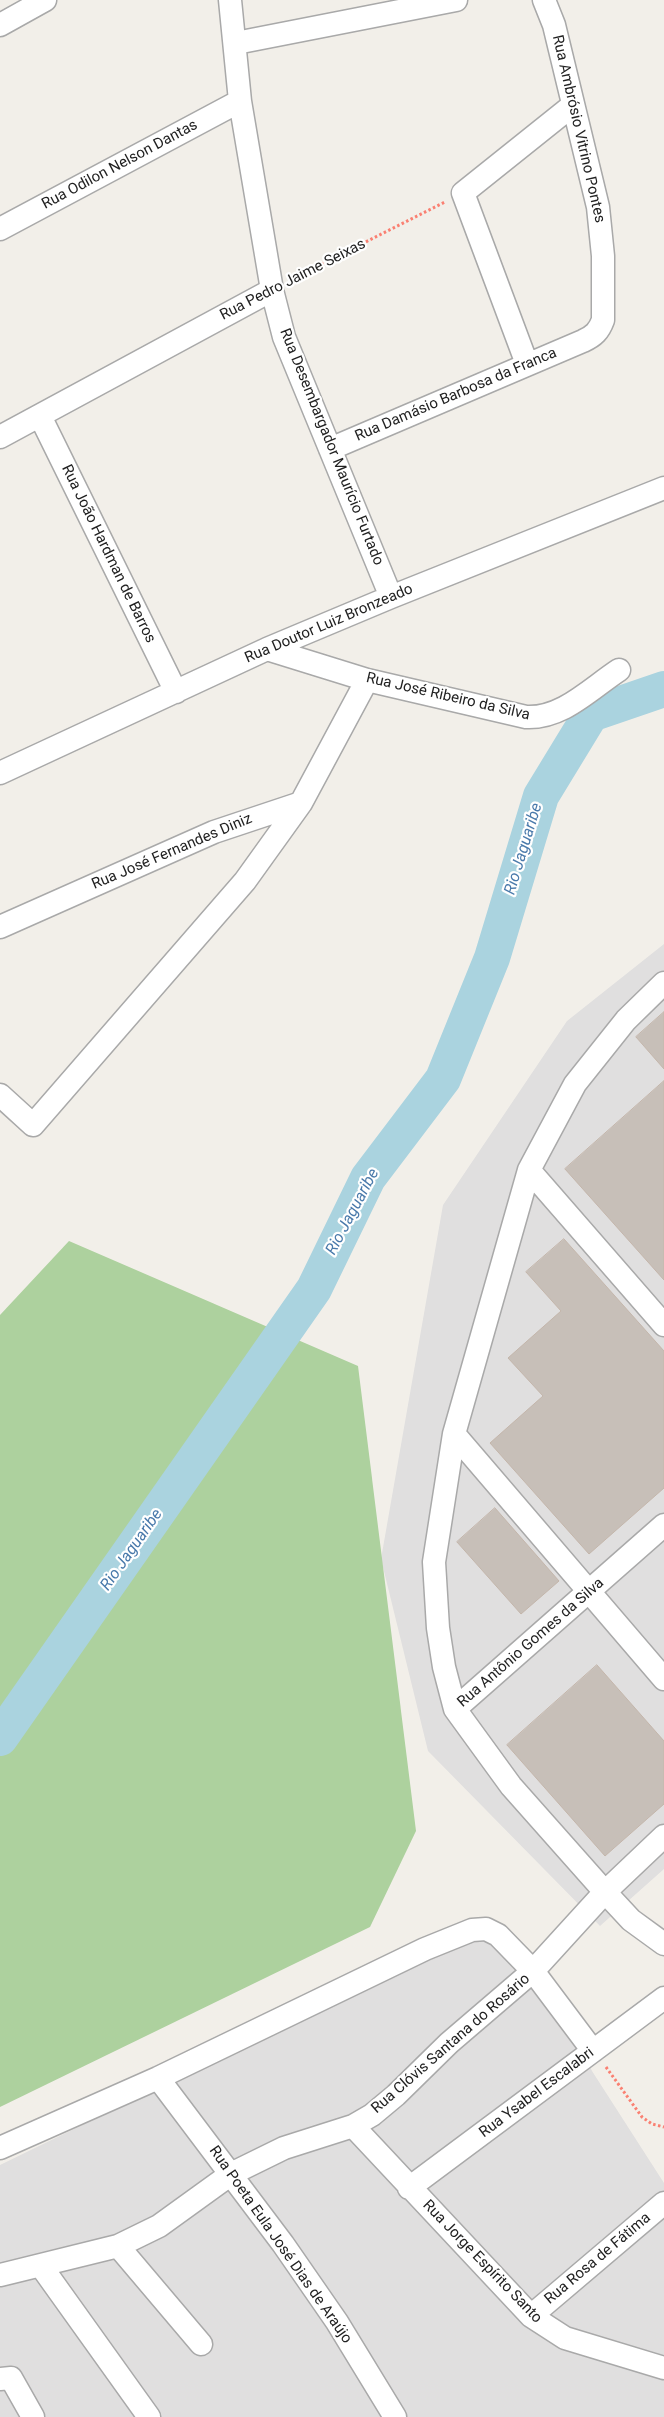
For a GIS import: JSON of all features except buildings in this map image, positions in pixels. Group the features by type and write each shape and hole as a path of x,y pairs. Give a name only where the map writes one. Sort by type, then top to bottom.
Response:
{"street":[{"path":"11,13 45,0"},
{"name":"Rua Desembargador Maurício Furtado","path":"230,0 236,43 240,101 272,290 284,337 391,597"},
{"path":"236,43 456,0"},
{"name":"Rua Ambrósio Vitrino Pontes","path":"544,0 554,26 598,207 603,256 603,320 593,336 583,341"},
{"name":"Rua Odilon Nelson Dantas","path":"0,229 240,101"},
{"path":"527,364 463,193 573,105"},
{"name":"Rua Pedro Jaime Seixas","path":"0,437 272,290"},
{"name":"Rua Damásio Barbosa da Franca","path":"330,448 583,341"},
{"name":"Rua João Hardman de Barros","path":"40,416 176,692"},
{"name":"Rua Doutor Luiz Bronzeado","path":"3,764 176,692 267,649 391,597 664,488"},
{"name":"Rua José Ribeiro da Silva","path":"267,649 367,680 526,717 539,718 559,712 619,670"},
{"path":"0,1095 33,1125 245,881 301,802 367,680"},
{"name":"Rua José Fernandes Diniz","path":"0,927 214,832 301,802"},
{"path":"455,1710 444,1667 438,1628 434,1562 454,1434 529,1170 575,1084 626,1020 664,983"},
{"path":"529,1170 664,1325"},
{"path":"454,1434 664,1679"},
{"name":"Rua Antônio Gomes da Silva","path":"664,1525 455,1710 511,1786 604,1892 631,1920 664,1944"},
{"name":"Rua Clóvis Santana do Rosário","path":"0,2275 118,2246 159,2226 231,2174 284,2148 354,2126 396,2095 449,2042 533,1971 604,1892 664,1836"},
{"path":"0,2148 158,2078 425,1949 472,1930 486,1929 498,1935 533,1971 593,2051"},
{"name":"Rua Ysabel Escalabri","path":"409,2188 593,2051 662,2003"},
{"name":"Rua Poeta Eula José Dias de Araújo","path":"158,2078 231,2174 337,2322 395,2417"},
{"name":"Rua Jorge Espírito Santo","path":"354,2126 409,2188 531,2316 564,2338 664,2368"},
{"name":"Rua Rosa de Fátima","path":"531,2316 664,2203"},
{"path":"118,2246 201,2344"},
{"path":"41,2266 148,2417"},
{"path":"6,2378 31,2416"}],"path":[{"name":"Rua Pedro Jaime Seixas","path":"272,290 463,193"},
{"path":"593,2051 642,2117 652,2124 664,2127"}],"shaded area":[{"path":"664,944 664,1869 600,1926 428,1751 381,1559 443,1205 567,1021"},
{"path":"483,1935 568,2021 592,2071 664,2183 664,2417 0,2417 0,2165 282,2028"}],"green space":[{"path":"69,1241 358,1366 416,1831 370,1927 0,2107 0,1315"}],"waterway":[{"name":"Rio Jaguaribe","path":"0,1738 314,1289 368,1178 443,1079 492,958 541,796 591,714 664,689"}]}
